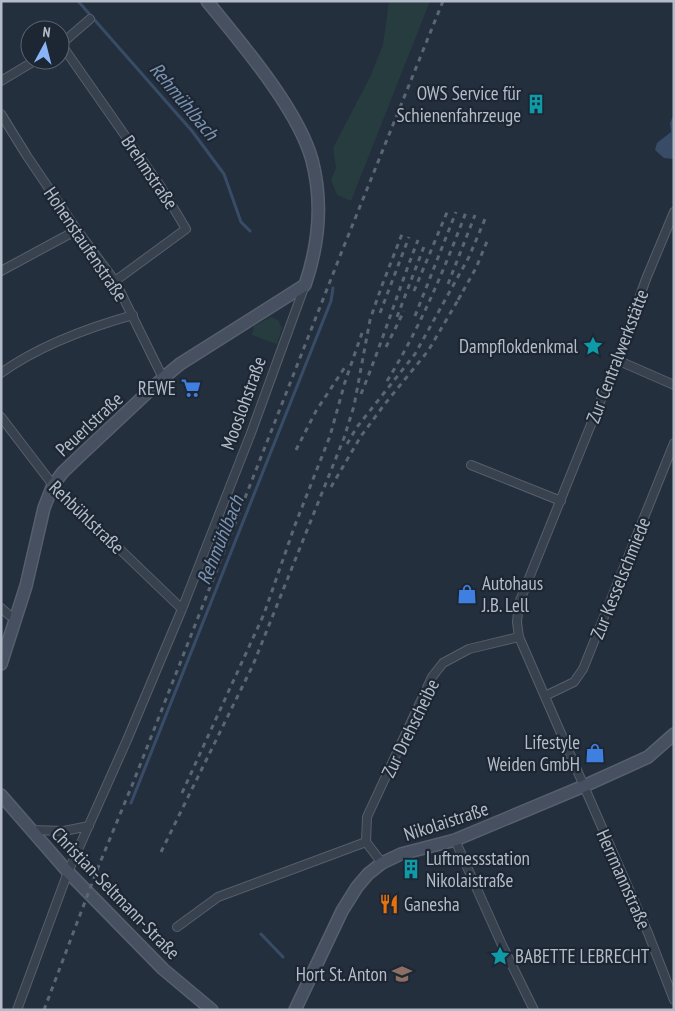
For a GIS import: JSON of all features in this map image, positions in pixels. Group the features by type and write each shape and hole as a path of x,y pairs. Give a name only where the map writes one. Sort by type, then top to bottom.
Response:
{"street":[{"name":"Mooslohstraße","path":"17,1010 68,872 127,740 182,609 251,433 305,285 312,263 318,232 318,196 312,159 302,135 283,101 207,1"},
{"path":"70,37 90,19"},
{"name":"Brehmstraße","path":"70,58 161,187 186,229 115,281"},
{"path":"1,81 20,70"},
{"name":"Hohenstaufenstraße","path":"1,114 77,230 115,281 163,378"},
{"name":"Zur Centralwerkstätte","path":"584,786 519,637 517,622 519,603 618,360 646,280 674,212"},
{"path":"1,270 77,230"},
{"name":"Peuerlstraße","path":"1,664 17,619 44,508 53,485 63,472 180,364 305,285"},
{"path":"1,373 20,359 50,345 108,322 133,315"},
{"path":"618,360 674,385"},
{"name":"Rehbühlstraße","path":"1,417 53,485 182,609"},
{"name":"Zur Kesselschmiede","path":"545,696 574,682 583,669 674,442"},
{"path":"471,465 561,502"},
{"path":"1,608 8,615 17,619"},
{"name":"Zur Drehscheibe","path":"366,842 368,817 432,678 443,663 469,649 519,637"},
{"name":"Nikolaistraße","path":"295,1010 342,912 363,881 382,863 401,854 455,840 584,786 648,757 674,734"},
{"name":"Herrmannstraße","path":"584,786 648,933 674,1000"},
{"name":"Christian-Seltmann-Straße","path":"1,795 68,872 163,969 212,1010"},
{"path":"32,830 64,831 89,826"},
{"path":"455,840 534,1010"},
{"path":"177,927 218,897 366,842 382,863"}],"green space":[{"path":"389,1 430,1 351,201 337,195 331,180 336,168 333,148 370,77 383,45"},
{"path":"271,317 278,320 282,328 277,344 252,335 254,326"}],"water":[{"path":"673,116 674,159 664,158 655,150 657,143 671,132 670,123"}],"waterway":[{"name":"Rehmühlbach","path":"78,1 192,131 224,174 241,222 250,231"},
{"name":"Rehmühlbach","path":"131,803 331,301 333,288"},
{"name":"Rehmühlbach","path":"261,934 283,957"}],"railway":[{"path":"44,1010 97,870 443,1"},
{"path":"414,291 448,210"},
{"path":"415,316 456,212"},
{"path":"387,381 431,298 466,212"},
{"path":"448,284 475,215"},
{"path":"347,444 357,427 415,354 469,257 485,219"},
{"path":"161,852 253,665 344,438 354,406 370,320 402,234"},
{"path":"380,313 409,237"},
{"path":"458,300 476,268 488,239"},
{"path":"361,394 418,240"},
{"path":"397,317 425,244"},
{"path":"331,487 361,436 428,351 461,295"},
{"path":"386,347 404,311"},
{"path":"182,793 264,614 295,525 330,436 345,382 362,333"},
{"path":"296,450 316,411 347,364"}],"place":[{"name":"OWS Service für Schienenfahrzeuge","path":"536,104"},
{"name":"Dampflokdenkmal","path":"593,346"},
{"name":"REWE","path":"191,388"},
{"name":"Autohaus J.B. Lell","path":"467,594"},
{"name":"Lifestyle Weiden GmbH","path":"595,753"},
{"name":"Luftmessstation Nikolaistraße","path":"411,869"},
{"name":"Ganesha","path":"389,904"},
{"name":"BABETTE LEBRECHT","path":"500,956"},
{"name":"Hort St. Anton","path":"402,974"}]}
